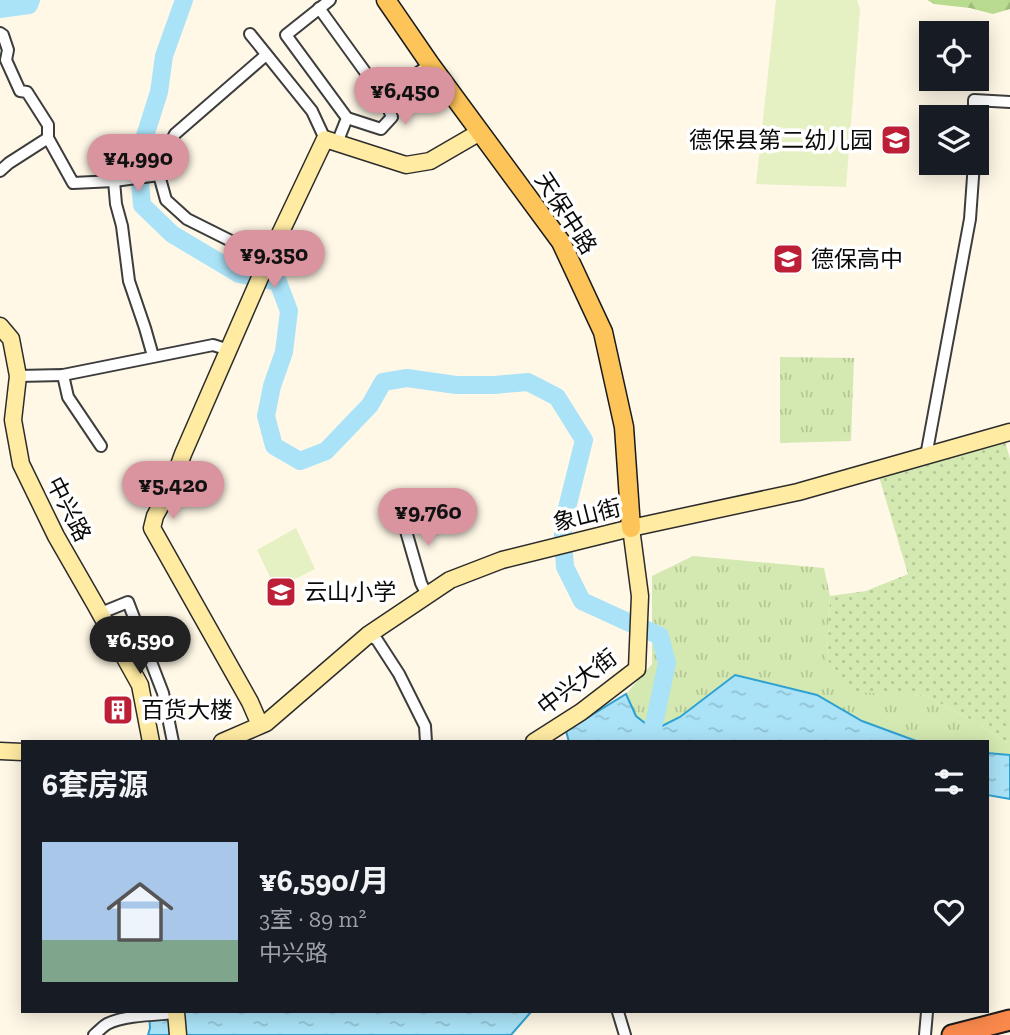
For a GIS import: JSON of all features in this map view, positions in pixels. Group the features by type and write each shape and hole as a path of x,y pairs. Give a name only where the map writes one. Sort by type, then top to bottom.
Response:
{"highway":[{"path":"952,1035 989,1030 1010,1020"}],"main road":[{"name":"天保中路","path":"386,0 561,242 603,332 624,428 631,528"},
{"path":"260,725 250,702 152,528 155,516 172,486 183,454 269,257 331,141 406,165 430,161 480,132"},
{"name":"中兴路","path":"0,326 11,339 18,376 13,420 21,464 56,536 140,685 151,740"},
{"name":"象山街","path":"226,740 265,723 368,635 450,580 502,560 631,528 798,492 1010,432"},
{"name":"中兴大街","path":"543,739 637,668 640,596 631,528"},
{"path":"0,751 21,752"},
{"path":"176,1013 178,1035"}],"street":[{"path":"319,8 384,98 393,117 381,129 347,118 286,36 319,8 330,0"},
{"path":"0,33 8,50 6,60 20,91 27,92 48,125 48,138 73,183 159,175"},
{"path":"250,34 312,111 331,141 347,118"},
{"path":"266,55 175,134 165,153 159,175 166,200 187,219 251,251 269,257"},
{"path":"384,98 430,64"},
{"path":"974,105 974,100 1010,102"},
{"path":"0,171 48,138"},
{"path":"926,456 970,219 973,175"},
{"path":"114,181 129,281 153,356"},
{"path":"18,376 63,375 213,345 229,350"},
{"path":"63,375 68,397 101,446"},
{"path":"407,507 406,531 427,595"},
{"path":"101,613 128,602 163,693 173,740"},
{"path":"368,635 377,640 399,674 425,726 426,740"},
{"path":"94,1035 106,1025 120,1020 168,1013"},
{"path":"618,1013 625,1035"},
{"path":"925,1035 927,1013"}],"green space":[{"path":"776,0 857,0 860,9 846,187 756,184"},
{"path":"927,0 1010,0 1010,9 993,14 934,4"},
{"path":"780,357 854,358 851,441 780,443"},
{"path":"1003,434 1010,459 1010,742 927,696 856,692 827,660 830,596 866,591 908,574 877,470"},
{"path":"296,528 315,569 276,589 257,550"},
{"path":"693,556 824,568 830,596 827,660 856,691 927,696 1010,742 1010,755 989,753 989,740 914,740 862,721 817,695 735,675 680,717 654,730 636,716 626,694 652,664 652,576"}],"water":[{"path":"735,675 817,695 862,721 914,740 568,740 566,731 626,694 636,716 654,730 680,717"},
{"path":"989,753 1010,755 1010,799 989,795"},
{"path":"149,1013 530,1013 511,1035 148,1035"}],"waterway":[{"path":"0,9 29,5 31,0"},
{"path":"184,0 164,56 159,92 138,158 142,205 172,234 239,274 278,282 289,311 284,352 272,386 266,416 274,446 300,461 326,451 370,405 383,382 407,378 456,385 528,382 557,397 584,440 563,524 563,536"},
{"path":"564,553 565,567 582,601 630,623"},
{"path":"647,630 660,636 667,663 650,740"}],"place":[{"name":"德保县第二幼儿园","path":"896,140"},
{"name":"德保高中","path":"788,259"},
{"name":"云山小学","path":"281,592"},
{"name":"百货大楼","path":"118,710"}]}
